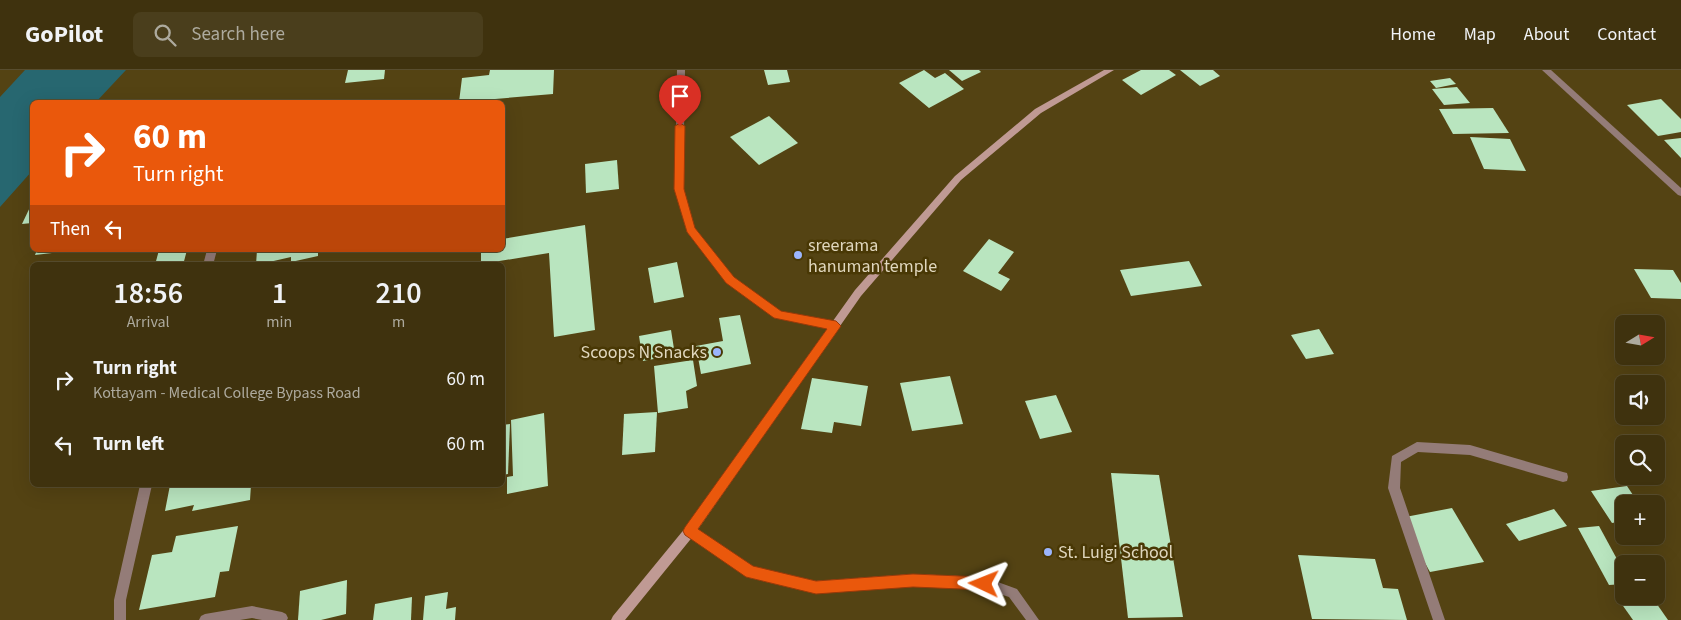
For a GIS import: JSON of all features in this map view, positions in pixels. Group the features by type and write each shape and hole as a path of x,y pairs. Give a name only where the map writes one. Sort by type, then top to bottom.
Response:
{"main road":[{"path":"617,620 690,531 858,293 958,178 1038,110 1110,70"}],"street":[{"path":"681,70 679,189 690,230 730,280 778,315 836,326"},
{"path":"1546,70 1681,193"},
{"path":"1439,620 1394,488 1396,459 1417,447 1470,450 1563,477"},
{"path":"120,620 120,600 146,487"},
{"path":"690,531 750,572 816,587 913,580 984,584 1013,594 1033,620"},
{"path":"205,620 252,612 282,618 281,620"}],"water":[{"path":"25,70 126,70 98,100 30,100 30,173 0,207 0,97"}],"building":[{"path":"348,70 385,70 384,79 345,83"},
{"path":"490,70 554,70 553,94 459,100 462,78 489,75"},
{"path":"764,70 787,70 790,82 768,85"},
{"path":"924,70 935,78 945,73 964,89 929,108 899,83"},
{"path":"949,70 979,70 981,72 962,81"},
{"path":"1141,70 1169,70 1176,75 1141,95 1122,80"},
{"path":"1180,70 1213,70 1220,76 1200,86"},
{"path":"1450,78 1456,84 1436,88 1430,81"},
{"path":"1457,87 1470,103 1444,105 1432,89"},
{"path":"1661,99 1681,119 1681,132 1658,136 1627,105"},
{"path":"1493,108 1509,133 1453,134 1439,109"},
{"path":"769,116 798,143 759,165 730,137"},
{"path":"1470,137 1510,139 1526,171 1484,169"},
{"path":"1681,138 1681,158 1664,140"},
{"path":"617,160 619,189 586,193 585,164"},
{"path":"30,207 30,223 22,224"},
{"path":"585,225 595,330 554,337 549,253 493,262 481,262 481,252 505,252 505,238"},
{"path":"989,239 1014,252 998,273 1010,279 1001,291 963,271"},
{"path":"36,252 60,252 35,255"},
{"path":"158,252 186,252 184,262 156,262"},
{"path":"257,252 318,252 318,256 291,262 291,257 269,262 256,262"},
{"path":"1189,261 1202,286 1131,296 1120,270"},
{"path":"677,262 684,297 654,303 648,268"},
{"path":"1634,269 1673,270 1681,283 1681,299 1651,298"},
{"path":"740,315 751,364 701,374 696,346 723,341 719,318"},
{"path":"1319,329 1334,354 1306,359 1291,335"},
{"path":"671,330 675,355 643,361 639,336"},
{"path":"693,360 697,386 686,391 688,408 658,413 654,366"},
{"path":"950,376 963,424 912,431 900,383"},
{"path":"812,378 868,386 861,426 834,422 832,433 801,429"},
{"path":"1056,395 1072,432 1040,439 1025,401"},
{"path":"657,412 655,452 622,455 624,414"},
{"path":"544,413 548,486 507,494 507,477 513,476 511,420"},
{"path":"510,424 508,474 505,474 505,425"},
{"name":"St. Luigi School","path":"1111,473 1159,475 1183,617 1128,618"},
{"path":"1627,486 1633,495 1615,495 1615,522 1612,523 1591,491"},
{"path":"170,487 251,487 250,500 192,511 194,505 165,511"},
{"path":"1452,508 1484,562 1430,572 1400,518"},
{"path":"1554,509 1567,526 1519,541 1506,524"},
{"path":"238,526 229,571 220,572 215,597 139,610 152,555 172,552 176,536"},
{"path":"1599,526 1615,555 1615,585 1609,585 1578,528"},
{"path":"1298,555 1375,559 1383,588 1398,589 1407,620 1312,619"},
{"path":"347,580 346,614 321,620 298,620 300,591"},
{"path":"448,592 446,609 456,607 455,620 423,620 425,596"},
{"path":"412,597 411,620 373,620 375,604"},
{"path":"1622,605 1658,605 1668,620 1633,620"}],"place":[{"name":"sreerama hanuman temple","path":"798,255"},
{"name":"Scoops N Snacks","path":"717,352"},
{"name":"St. Luigi School","path":"1048,552"}],"route":[{"path":"680,126 679,189 690,230 730,280 778,315 836,326 690,531 750,572 816,587 913,580 984,584"}]}
